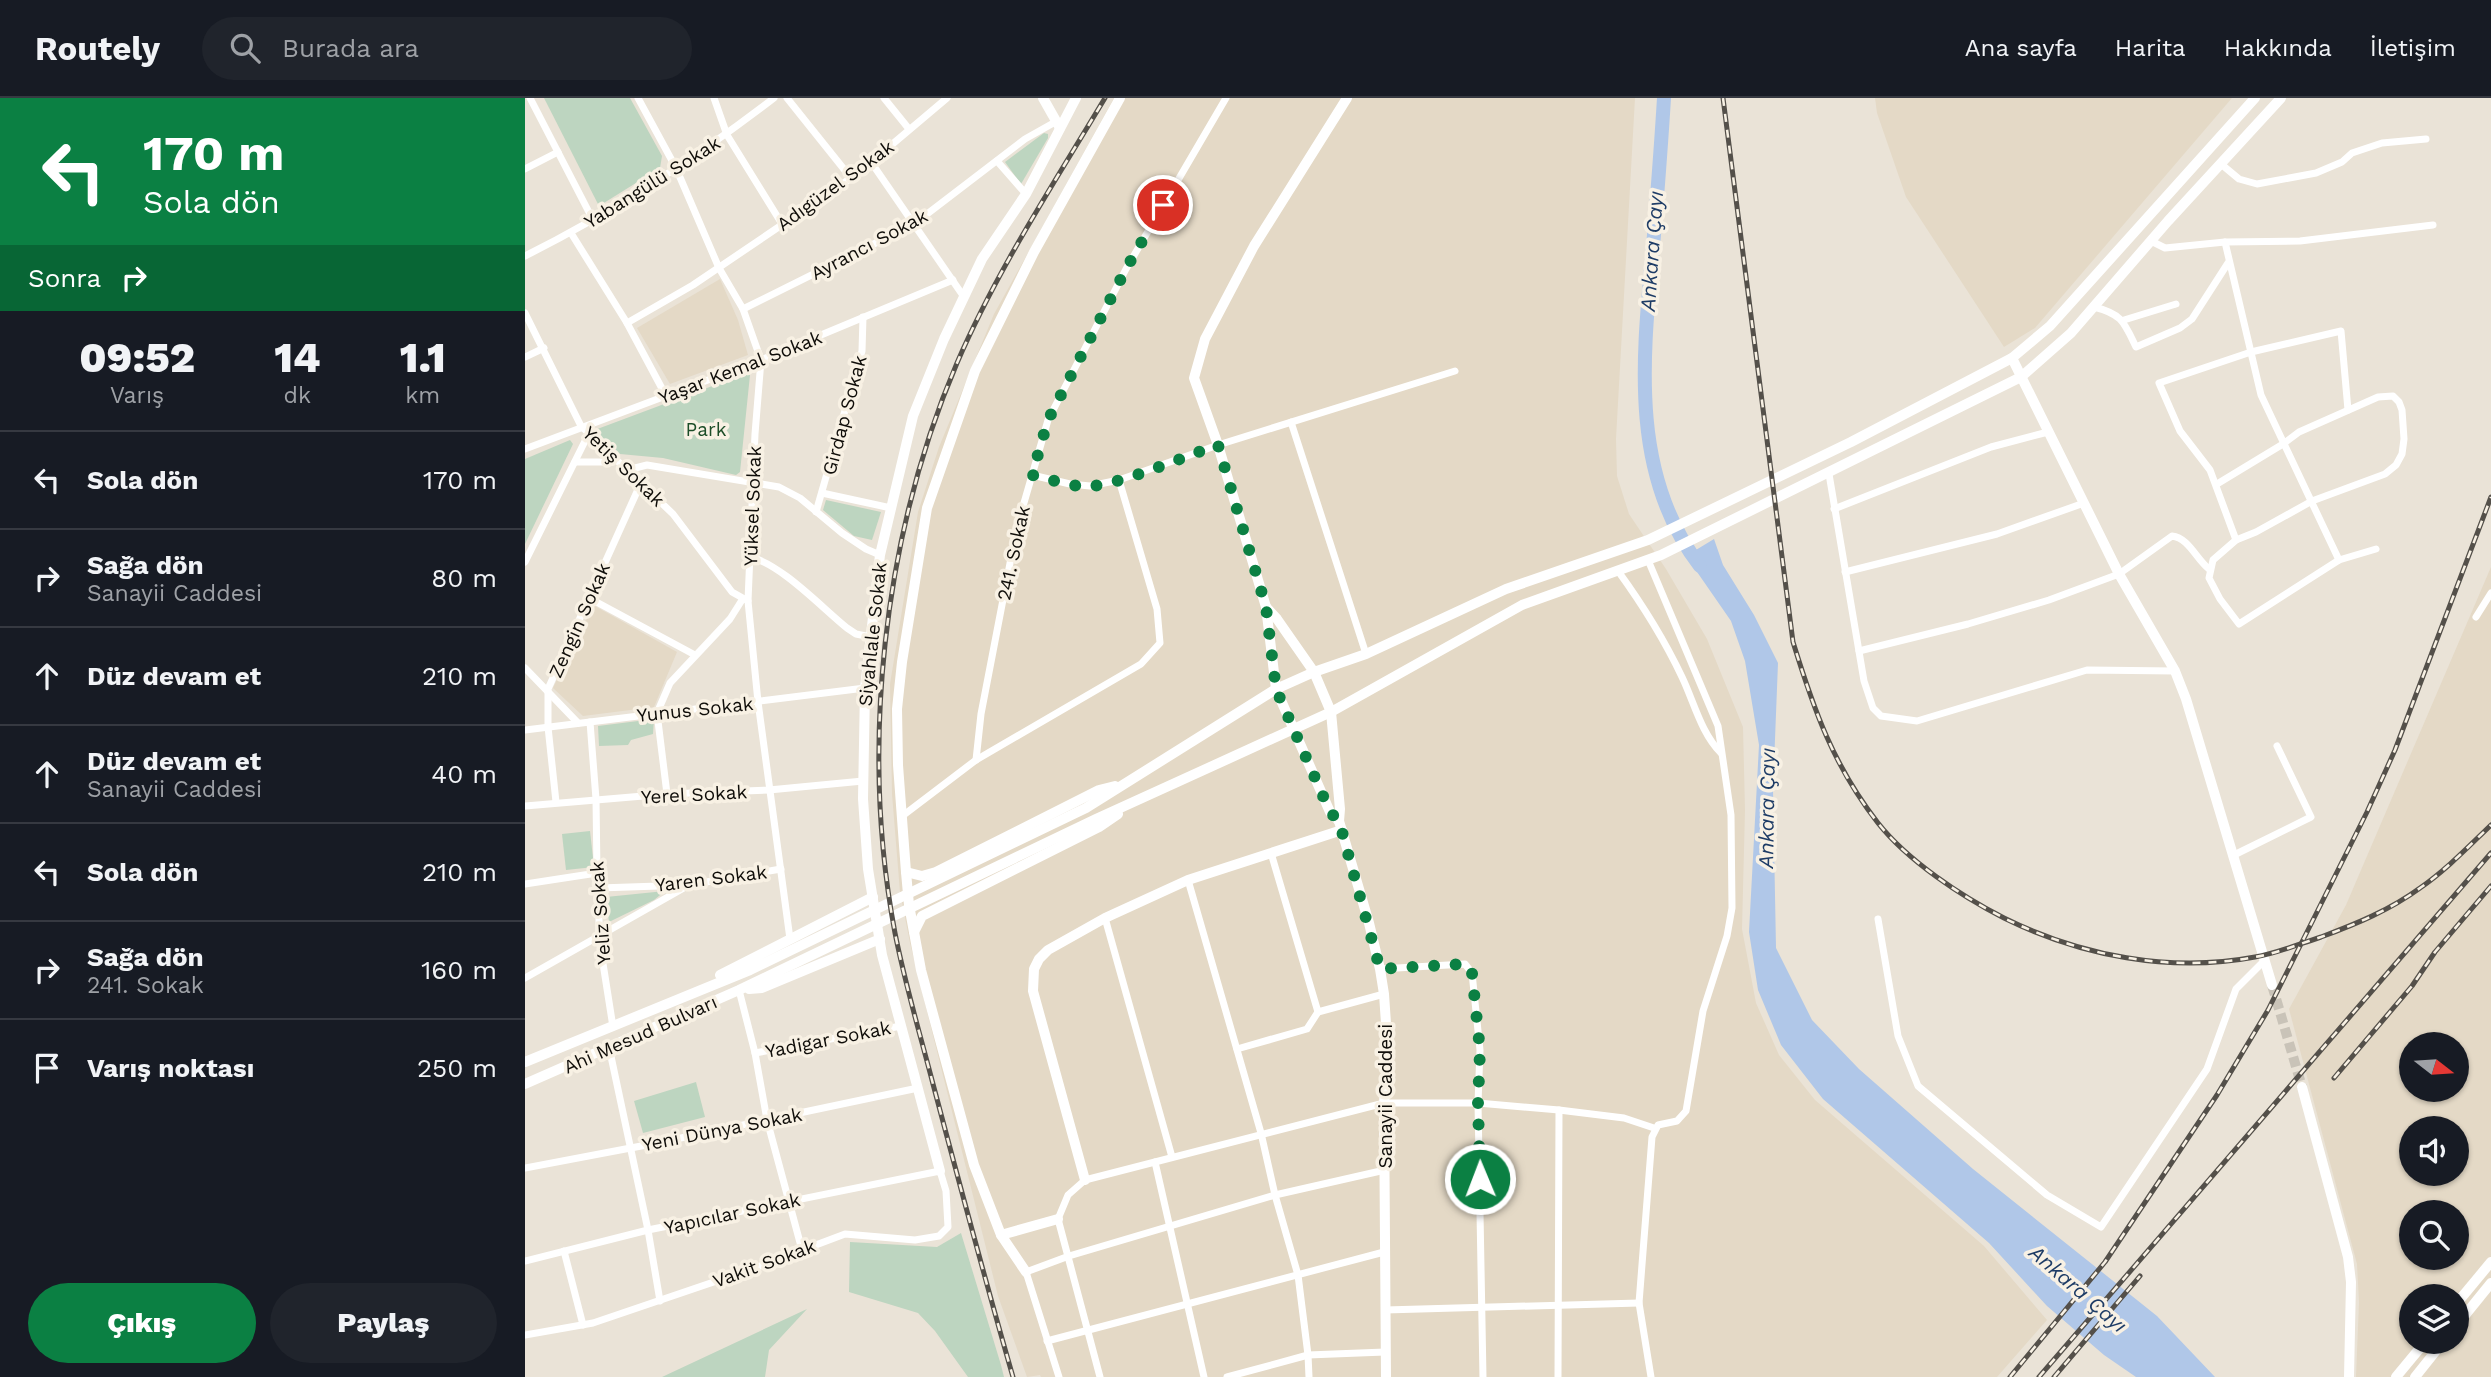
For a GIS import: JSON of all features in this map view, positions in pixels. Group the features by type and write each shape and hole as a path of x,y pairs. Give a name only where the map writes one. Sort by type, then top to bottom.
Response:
{"street":[{"path":"530,98 593,220"},
{"name":"Yüksel Sokak","path":"638,98 676,168 719,268 743,309 761,360 745,601 790,939"},
{"path":"714,98 727,135 782,224"},
{"name":"Yabangülü Sokak","path":"525,256 571,233 676,168 727,135 774,98"},
{"path":"787,98 851,178"},
{"path":"884,98 909,129"},
{"name":"Adıgüzel Sokak","path":"627,323 719,268 851,178 947,98"},
{"path":"1043,98 1058,124"},
{"name":"Siyahlale Sokak","path":"940,1171 880,939 868,869 863,781 865,688 880,555 913,416 964,297 982,259 1026,194 1058,124 1076,98"},
{"path":"1059,1377 1026,1272 1001,1235 974,1165 922,970 906,872 897,709 901,662 927,508 975,371 1005,307 1120,98"},
{"name":"241. Sokak","path":"976,761 981,714 1017,527 1048,420 1126,269 1226,98"},
{"path":"1276,689 1266,607 1218,445 1194,378 1205,339 1254,246 1347,98"},
{"path":"960,897 937,899 928,894 923,881 1099,790 1131,781 1276,689 1366,654 1506,589 1648,540 1851,442 2012,358 2050,326 2255,98"},
{"path":"914,932 922,916 1099,827 1142,798 1331,712 1522,605 1661,555 2021,377 2071,333 2281,98"},
{"name":"Ayrancı Sokak","path":"743,309 914,224 1025,139 1058,124"},
{"path":"2221,164 2239,179 2257,184 2316,173 2342,162 2352,153 2382,143 2426,139"},
{"path":"525,169 558,152"},
{"path":"997,160 1026,194"},
{"path":"871,162 964,297"},
{"path":"2151,241 2165,247 2225,242 2300,241 2433,225"},
{"path":"571,233 627,323 666,396"},
{"path":"2225,242 2261,395 2339,560"},
{"path":"2094,307 2124,320 2136,347 2180,328 2192,319 2229,262"},
{"name":"Yaşar Kemal Sokak","path":"525,449 761,360 953,280"},
{"path":"2124,320 2176,304"},
{"name":"Yetiş Sokak","path":"525,313 581,426 673,514 732,592 745,601"},
{"name":"Girdap Sokak","path":"816,512 862,351 863,317"},
{"path":"2236,540 2217,484 2210,470 2180,431 2159,383 2251,352 2341,331 2348,410"},
{"path":"525,357 544,348"},
{"path":"2012,358 2119,574 2175,671 2186,699 2272,985"},
{"path":"1032,475 1090,486 1119,480 1218,445 1455,371"},
{"path":"2217,484 2299,432 2378,397 2396,397 2402,410 2402,454 2396,465 2385,474 2312,501 2236,540 2220,552 2209,569 2209,578 2212,587 2239,624 2339,560 2376,550"},
{"path":"1291,422 1366,654"},
{"path":"1834,509 1991,447 2048,432"},
{"path":"525,562 588,435"},
{"path":"575,462 603,462 612,456"},
{"path":"627,470 647,466 779,487 800,498 850,538 880,555"},
{"path":"1829,474 1864,681 1873,708 1881,716 1917,721 2087,670 2175,671"},
{"path":"901,817 976,761 1141,664 1160,643 1157,609 1119,480"},
{"name":"Zengin Sokak","path":"556,802 548,727 548,689 641,485"},
{"path":"822,492 891,508"},
{"path":"1845,572 1997,534 2084,503"},
{"path":"1859,651 1968,624 2049,600 2119,574 2172,536 2186,541 2196,557 2209,569"},
{"path":"750,557 768,563 780,571 856,634 871,636"},
{"path":"1100,1377 1058,1219 1069,1195 1085,1180 1384,1102 1478,1103 1559,1110 1624,1118 1654,1128 1663,1123 1677,1121 1686,1111 1703,1011 1730,922 1733,887 1731,815 1718,726 1648,560"},
{"path":"1618,571 1657,629 1709,738 1721,754"},
{"path":"2476,617 2491,593"},
{"path":"589,598 695,655"},
{"path":"667,794 657,713 670,683 745,601"},
{"path":"1266,607 1314,672"},
{"path":"525,668 579,723"},
{"name":"Sanayii Caddesi","path":"1314,672 1331,712 1340,825 1380,969 1384,994 1388,1053 1384,1102 1386,1377"},
{"name":"Yunus Sokak","path":"525,730 865,688"},
{"name":"Sanayii Caddesi","path":"1276,689 1330,812 1340,825"},
{"name":"Yeliz Sokak","path":"590,722 596,799 599,938 613,1027"},
{"path":"2234,855 2311,817 2277,746"},
{"name":"Yerel Sokak","path":"525,806 863,781"},
{"name":"Ahi Mesud Bulvarı","path":"525,1062 750,970 1086,808 1131,781"},
{"name":"Ahi Mesud Bulvarı","path":"525,1084 755,983 1142,798"},
{"path":"1085,1180 1033,981 1034,969 1048,950 1105,918 1188,880 1271,853 1340,825"},
{"path":"1271,853 1318,1012"},
{"name":"Yaren Sokak","path":"599,888 689,885 781,869"},
{"path":"906,872 922,876 936,872"},
{"path":"525,884 597,873"},
{"path":"1188,880 1261,1133 1298,1275 1309,1377"},
{"path":"525,978 689,885"},
{"path":"686,994 873,897"},
{"path":"1105,918 1172,1157"},
{"path":"1878,919 1898,1036 1918,1086 2046,1195 2101,1227 2207,1069 2236,989 2265,960"},
{"path":"829,920 845,920 854,929 857,941 846,954"},
{"path":"802,1250 767,1120 755,1053 739,990 762,988 880,939"},
{"path":"1380,969 1465,964 1472,973 1480,1050 1478,1103 1483,1377"},
{"path":"1237,1049 1307,1029 1318,1012 1384,994"},
{"name":"Yadigar Sokak","path":"755,1053 901,1026"},
{"path":"609,1047 660,1300"},
{"path":"2302,1087 2348,1257 2351,1282 2349,1377"},
{"name":"Yeni Dünya Sokak","path":"525,1168 918,1088"},
{"path":"1557,1377 1559,1110"},
{"path":"1649,1376 1639,1303 1654,1128"},
{"path":"1155,1162 1204,1377"},
{"path":"1026,1272 1069,1256 1275,1195 1385,1170"},
{"name":"Yapıcılar Sokak","path":"525,1261 648,1230 940,1171"},
{"name":"Vakit Sokak","path":"525,1335 583,1325 845,1234 915,1240 939,1236 948,1227 949,1214 940,1171"},
{"path":"1001,1235 1058,1219"},
{"path":"564,1251 583,1325"},
{"path":"1047,1341 1384,1252"},
{"path":"2469,1289 2491,1262"},
{"path":"2469,1310 2491,1283"},
{"path":"1385,1310 1639,1303"},
{"path":"1227,1377 1308,1354 1385,1352"},
{"path":"2396,1377 2415,1354"},
{"path":"2415,1377 2433,1354"}],"shaded area":[{"path":"1114,98 1635,98 1616,439 1617,476 1629,514 1666,569 1707,639 1743,727 1745,810 1742,929 1756,1003 1779,1055 1815,1100 1984,1246 2047,1320 1997,1377 1027,1377 998,1296 910,943 900,892 892,794 890,684 918,512 939,447 994,314"},
{"path":"1875,98 2232,98 2035,328 2004,347 1906,197 1877,113"},
{"path":"720,279 738,320 748,355 670,384 637,328"},
{"path":"2491,567 2491,1377 2356,1377 2359,1302 2357,1264 2289,1009 2346,905"},
{"path":"593,605 677,652 654,707 583,716 553,688"}],"green space":[{"path":"544,98 630,98 662,156 660,168 599,206"},
{"path":"1044,133 1048,134 1048,138 1021,184 1005,162"},
{"name":"Park","path":"747,373 750,375 740,472 736,475 663,458 620,454 592,431"},
{"path":"570,440 573,444 525,544 525,459"},
{"path":"826,500 881,512 872,540 854,536 823,510"},
{"path":"654,719 653,734 631,740 628,745 599,746 598,726"},
{"path":"590,831 594,867 566,870 562,834"},
{"path":"665,891 654,900 609,922 606,897"},
{"path":"696,1082 705,1117 643,1133 634,1101"},
{"path":"961,1233 1004,1377 968,1377 935,1331 918,1313 849,1292 850,1242 937,1247"},
{"path":"807,1309 769,1350 765,1377 662,1377"}],"water":[{"path":"1714,539 1723,565 1754,615 1778,663 1773,790 1776,948 1812,1020 1859,1069 1973,1169 2157,1316 2215,1377 2136,1377 2104,1355 2047,1306 1989,1243 1823,1099 1781,1045 1758,990 1749,932 1759,745 1745,661 1731,621 1686,556"}],"waterway":[{"name":"Ankara Çayı","path":"1664,98 1646,330 1646,413 1651,453 1661,493 1677,530 1700,566"}],"tunnel":[{"path":"2272,985 2302,1087"}],"railway":[{"path":"1013,1377 972,1231 895,933 885,862 880,790 880,717 885,644 911,499 932,430 957,363 1027,228 1105,98"},
{"path":"1723,98 1793,642 1817,714 1837,758 1862,801 1904,851 1970,899 2033,931 2095,951 2127,958 2191,963 2272,953 2372,916 2430,881 2491,825"},
{"path":"2010,1377 2105,1262 2217,1095 2268,1010 2395,750 2491,497"},
{"path":"2039,1377 2491,853"},
{"path":"2334,1078 2412,986 2435,952 2491,886"},
{"path":"2054,1377 2140,1276"}],"route":[{"path":"1163,205 1126,269 1048,420 1032,475 1090,486 1119,480 1218,445 1266,607 1276,689 1330,812 1339,821 1380,969 1465,964 1472,973 1480,1050 1480,1179"}]}
